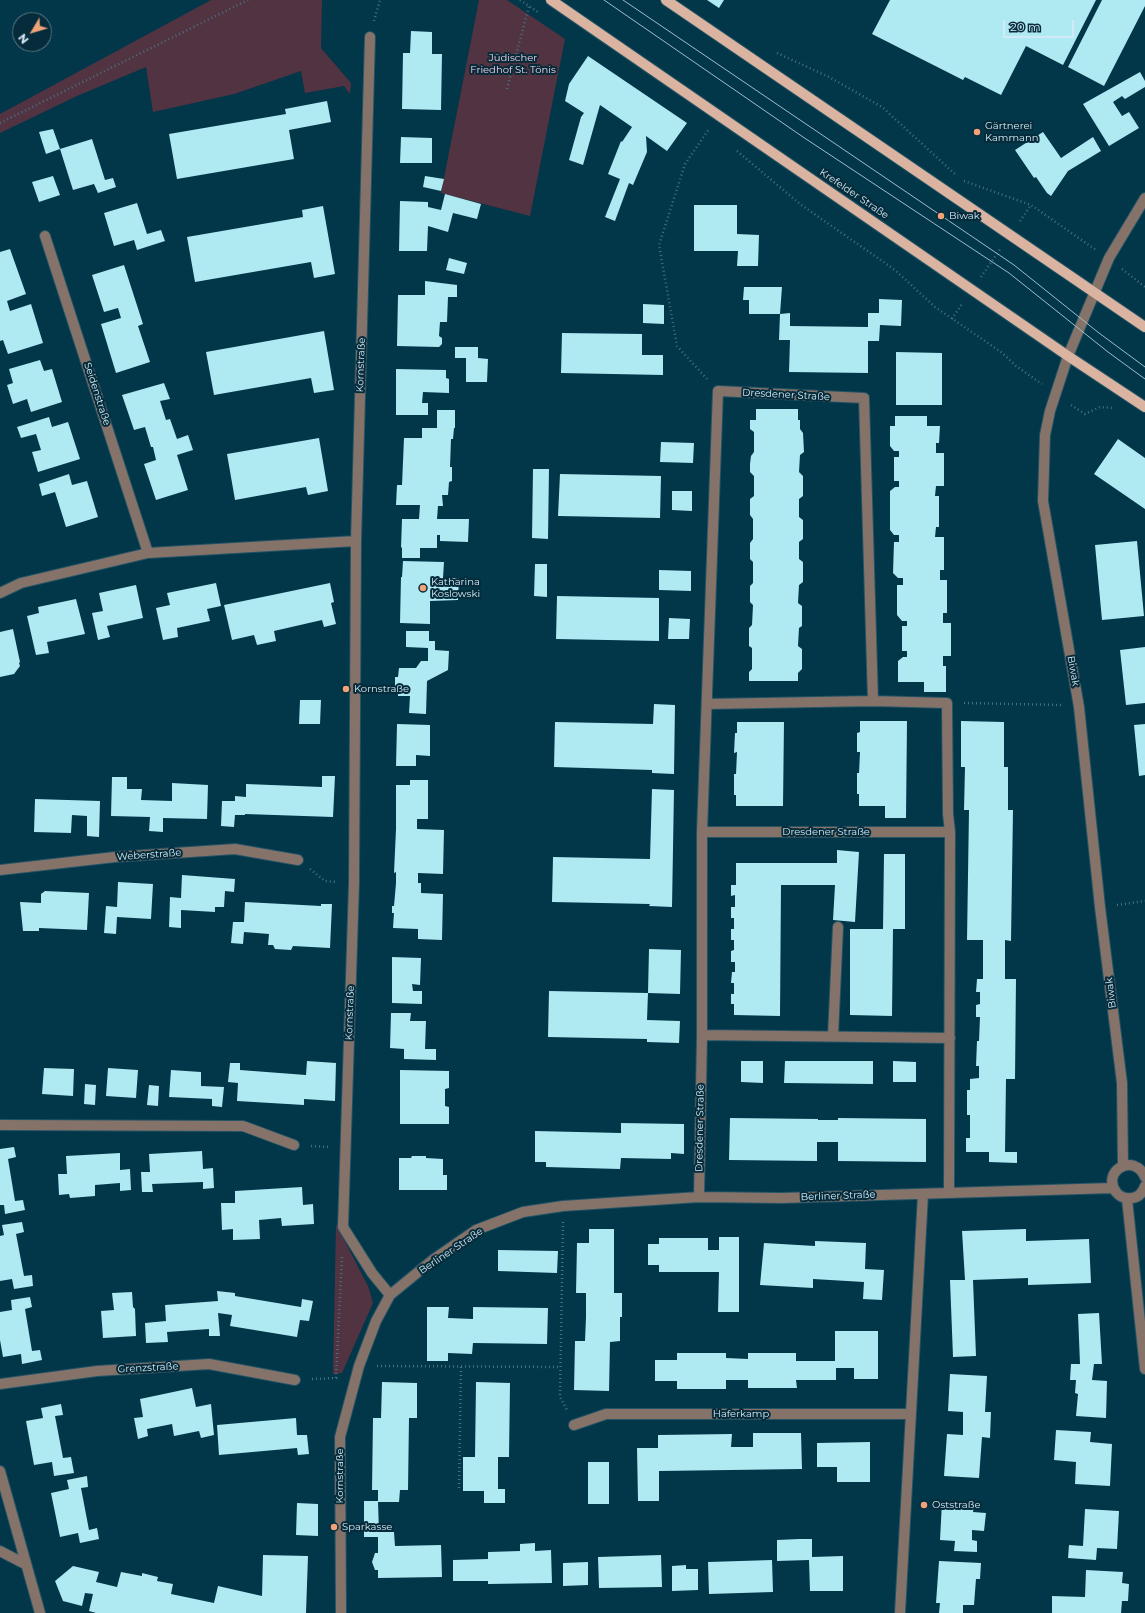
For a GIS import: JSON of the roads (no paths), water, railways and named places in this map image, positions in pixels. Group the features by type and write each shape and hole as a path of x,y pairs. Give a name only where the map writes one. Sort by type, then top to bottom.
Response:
{"main road":[{"name":"Krefelder Straße","path":"551,0 1068,356 1145,407"},
{"path":"666,0 1145,327"}],"street":[{"name":"Kornstraße","path":"341,1613 340,1437 359,1366 376,1321 390,1295 372,1273 343,1227 354,883 356,541 370,37"},
{"name":"Biwak","path":"1123,1166 1122,1082 1100,907 1079,706 1044,501 1045,435 1050,411 1068,356 1109,258 1145,198"},
{"name":"Seidenstraße","path":"45,236 148,553"},
{"name":"Dresdener Straße","path":"699,1197 702,1035 702,832 718,391 864,398 873,701"},
{"path":"0,593 22,583 148,553 356,541"},
{"path":"707,704 873,701 947,703 948,814 950,832 949,1193"},
{"name":"Dresdener Straße","path":"702,832 950,832"},
{"name":"Weberstraße","path":"0,870 115,857 235,849 298,860"},
{"path":"833,1036 838,927"},
{"path":"702,1035 950,1038"},
{"path":"0,1125 243,1126 294,1145"},
{"path":"1145,1177 1139,1168 1133,1165 1123,1166 1116,1171 1112,1178 1113,1188 1118,1194 1128,1198 1134,1198 1141,1194 1145,1186"},
{"name":"Berliner Straße","path":"390,1295 434,1259 476,1230 523,1212 563,1206 699,1197 782,1198 1113,1188"},
{"path":"900,1613 910,1414 924,1194"},
{"path":"1128,1198 1145,1369"},
{"name":"Grenzstraße","path":"0,1384 97,1371 209,1364 295,1380"},
{"name":"Haferkamp","path":"574,1425 606,1414 910,1414"},
{"path":"0,1471 40,1613"},
{"path":"0,1551 25,1564"}],"tram line":[{"path":"604,0 803,137 1009,273 1108,352 1145,379"},
{"path":"623,0 1014,265 1099,333 1145,367"}],"place":[{"name":"Gärtnerei Kammann","path":"977,132"},
{"name":"Biwak","path":"941,216"},
{"name":"Katharina Koslowski","path":"423,588"},
{"name":"Kornstraße","path":"346,689"},
{"name":"Oststraße","path":"924,1505"},
{"name":"Sparkasse","path":"334,1527"}],"park label":[{"name":"Jüdischer Friedhof St. Tönis","path":"513,64"}]}
